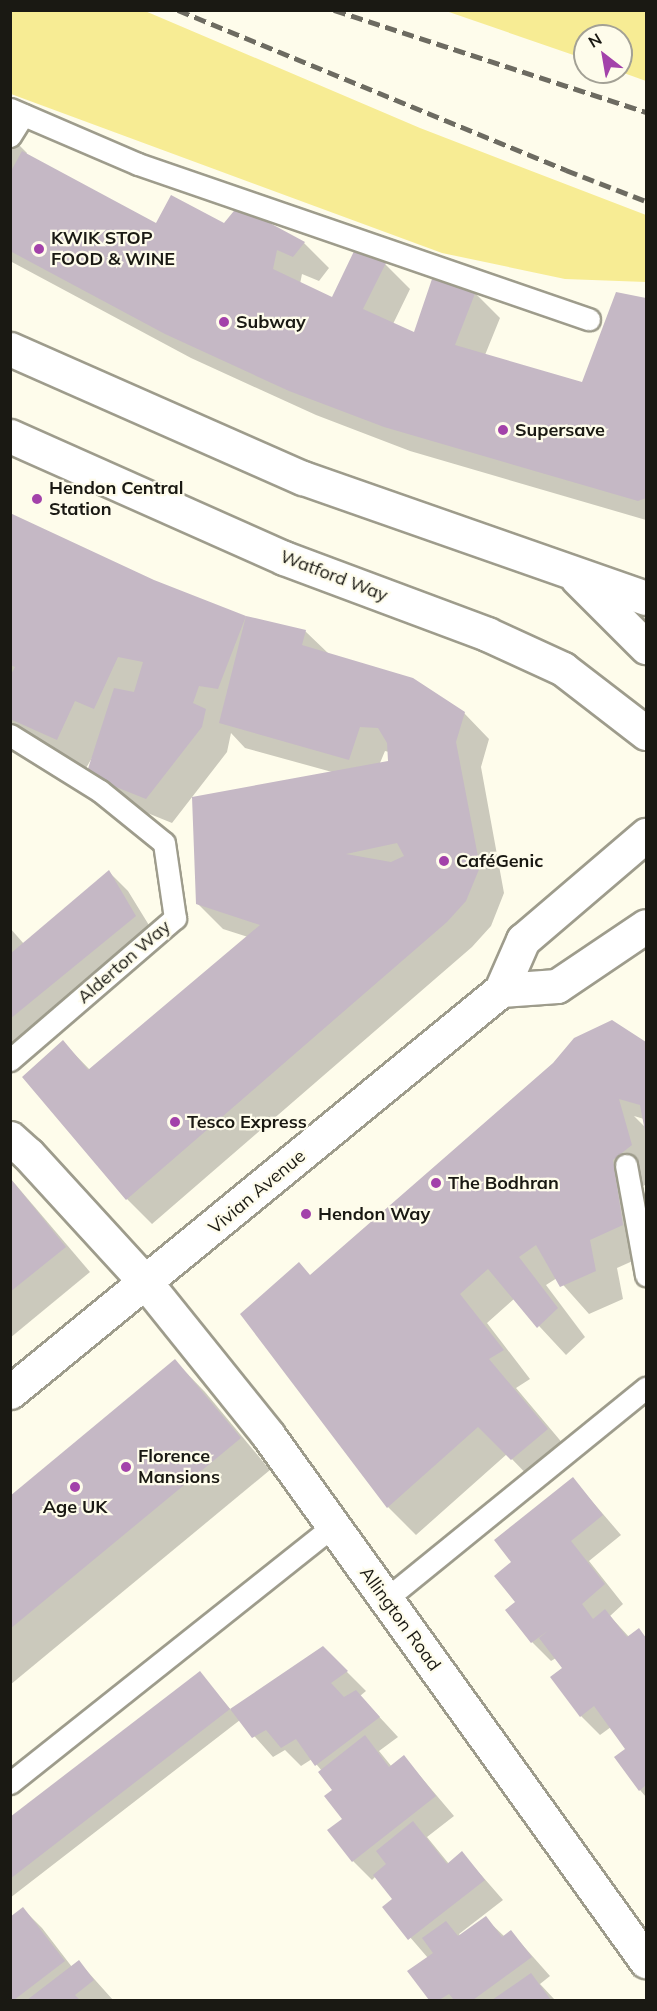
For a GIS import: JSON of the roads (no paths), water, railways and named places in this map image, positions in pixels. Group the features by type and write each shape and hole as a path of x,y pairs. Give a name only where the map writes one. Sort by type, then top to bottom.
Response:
{"main road":[{"path":"10,349 303,478 646,598"},
{"name":"Watford Way","path":"10,436 284,558 487,634 563,669 646,733"},
{"path":"572,572 646,647"},
{"name":"Vivian Avenue","path":"10,1392 146,1283 501,990 523,940 646,835"},
{"path":"501,990 557,986 646,926"},
{"name":"Allington Road","path":"10,1138 28,1154 146,1283 268,1435 646,1961"}],"lane":[{"path":"10,136 17,112 138,164 589,319"},
{"name":"Alderton Way","path":"10,735 100,791 164,843 175,918 10,1060"},
{"path":"626,1165 646,1275"},
{"path":"386,1599 646,1388"},
{"path":"10,1783 333,1526"}],"railway":[{"path":"178,10 646,201"},
{"path":"334,10 646,112"}],"place":[{"name":"KWIK STOP FOOD & WINE","path":"39,249"},
{"name":"Subway","path":"224,322"},
{"name":"Supersave","path":"503,430"},
{"name":"Hendon Central Station","path":"37,499"},
{"name":"CaféGenic","path":"444,861"},
{"name":"Tesco Express","path":"175,1122"},
{"name":"The Bodhran","path":"436,1183"},
{"name":"Hendon Way","path":"306,1214"},
{"name":"Florence Mansions","path":"126,1467"},
{"name":"Age UK","path":"75,1487"}]}
